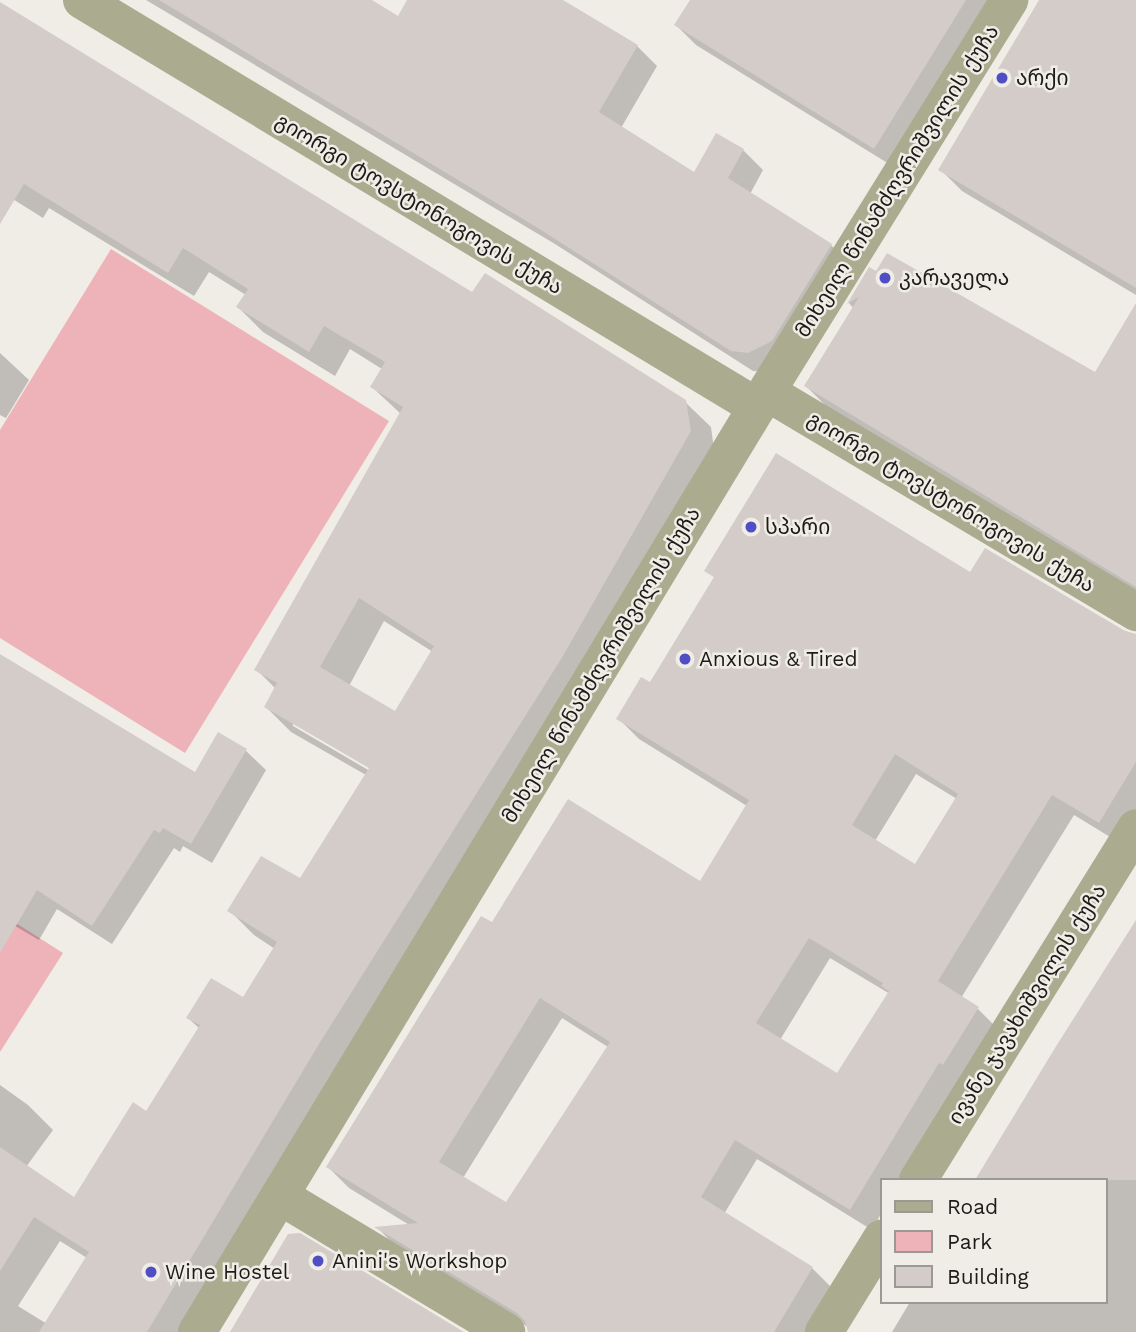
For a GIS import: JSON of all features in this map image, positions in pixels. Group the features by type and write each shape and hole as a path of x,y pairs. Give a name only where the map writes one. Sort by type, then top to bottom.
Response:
{"street":[{"name":"გიორგი ტოვსტონოგოვის ქუჩა","path":"82,0 762,399 1136,612"},
{"name":"მიხეილ წინამძღვრიშვილის ქუჩა","path":"197,1332 762,399 1009,0"},
{"name":"ივანე ჯავახიშვილის ქუჩა","path":"919,1178 1136,828"},
{"path":"280,1196 506,1332"},
{"path":"824,1332 880,1241"}],"green space":[{"path":"111,249 389,421 185,753 0,638 0,430"},
{"path":"0,913 63,953 0,1052"}],"building":[{"path":"159,0 372,0 398,16 407,0 563,0 638,45 599,112 694,172 716,133 744,149 728,178 832,244 772,341 748,353 731,351 533,225"},
{"path":"690,0 966,0 874,149 674,25"},
{"path":"1039,0 1136,0 1136,288 938,170"},
{"path":"0,2 472,292 485,273 686,400 691,431 563,656 319,1044 147,1332 39,1332 89,1252 34,1217 0,1271 0,1147 74,1197 133,1102 146,1111 200,1025 186,1018 211,978 243,997 277,942 227,911 261,856 300,878 369,768 264,707 277,683 254,670 403,407 370,387 385,362 324,326 309,352 236,307 248,289 183,248 168,273 24,184 0,224","holes":["359,598 434,646 395,711 320,667"]},
{"path":"887,253 1095,372 1136,303 1136,587 804,386 859,297 847,304 869,267 876,271"},
{"path":"776,453 970,572 985,548 1125,631 1136,634 1136,762 1099,823 1052,795 938,981 979,1007 943,1065 939,1063 850,1210 735,1140 701,1197 813,1267 774,1332 528,1332 525,1321 517,1313 374,1227 418,1223 326,1167 481,916 492,922 568,799 700,881 749,800 616,719 641,677 650,682 714,577 704,571","holes":["895,754 958,794 915,864 852,825","809,938 883,983 881,986 889,991 837,1073 756,1023","540,998 610,1042 506,1202 439,1162"]},
{"path":"0,654 195,772 218,732 247,749 191,844 163,828 160,833 154,830 92,926 37,890 0,953"},
{"path":"1136,920 1136,1180 976,1178"},
{"path":"300,1233 464,1332 230,1332 288,1234"}],"place":[{"name":"არქი","path":"1002,78"},
{"name":"კარაველა","path":"885,278"},
{"name":"სპარი","path":"751,527"},
{"name":"Anxious & Tired","path":"685,659"},
{"name":"Anini's Workshop","path":"318,1261"},
{"name":"Wine Hostel","path":"151,1272"}]}
